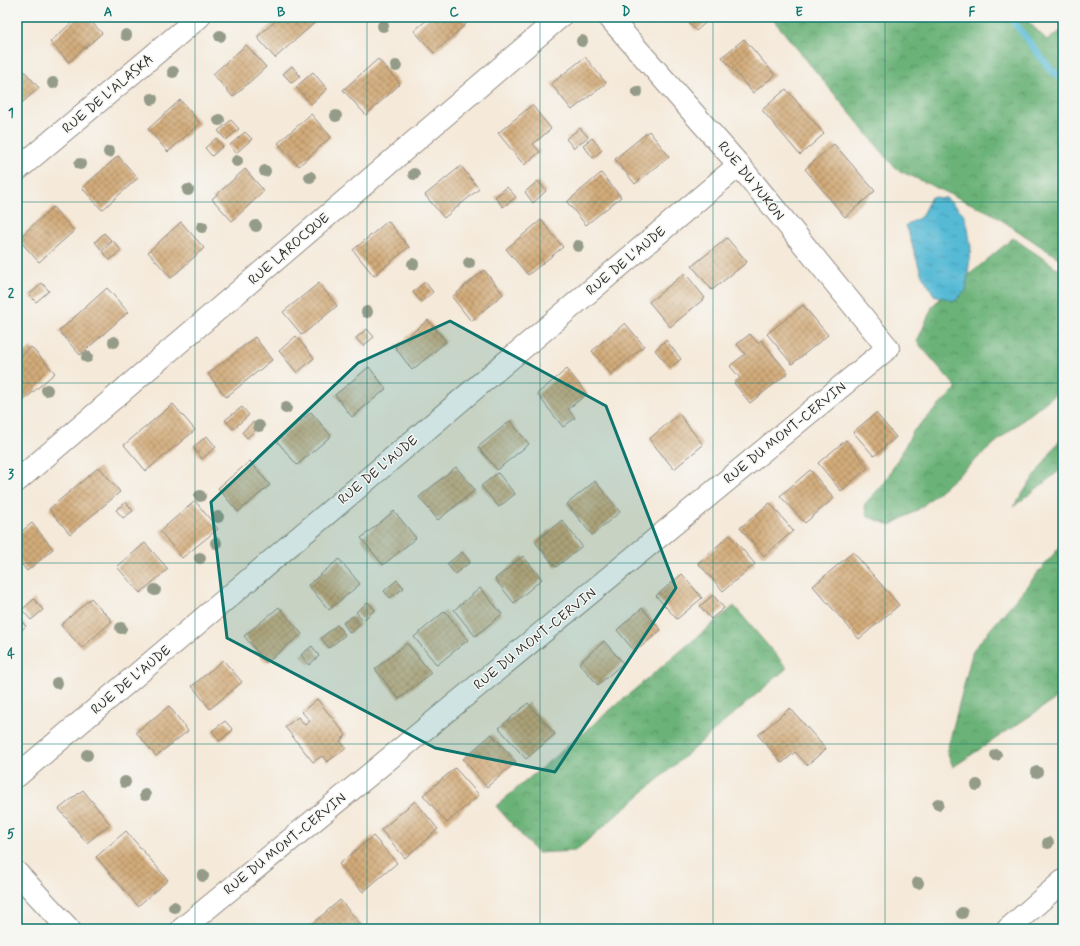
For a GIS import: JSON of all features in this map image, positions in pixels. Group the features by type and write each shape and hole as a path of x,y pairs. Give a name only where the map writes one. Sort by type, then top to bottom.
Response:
{"street":[{"name":"RUE DE L'ALASKA","path":"17,170 199,17"},
{"name":"RUE LAROCQUE","path":"17,481 560,17"},
{"name":"RUE DU YUKON","path":"609,17 739,165 888,348"},
{"name":"RUE DE L'AUDE","path":"17,776 739,165"},
{"name":"RUE DU MONT-CERVIN","path":"182,929 888,348"},
{"path":"17,873 69,929"},
{"path":"1008,929 1063,881"}],"highlighted area":[{"path":"450,321 606,406 676,588 555,772 435,748 227,638 211,502 358,363"}],"green space":[{"path":"771,17 1024,17 1047,40 1063,30 1063,261 991,213 896,169"},
{"path":"1013,238 1063,272 1063,388 1002,437 919,509 891,525 868,517 864,505 885,482 914,430 957,388 917,342 933,305"},
{"path":"1063,435 1063,468 1013,507"},
{"path":"1063,543 1063,694 953,767 947,751 973,650"},
{"path":"734,606 787,668 575,851 537,853 496,806"}],"water":[{"path":"931,197 946,198 963,213 968,228 971,248 966,290 955,301 934,295 921,273 906,225 921,217"}],"building":[{"path":"78,17 87,17 102,33 69,62 50,42"},
{"path":"280,17 321,17 275,58 257,37"},
{"path":"430,17 461,17 467,23 434,53 414,31"},
{"path":"684,17 712,17 696,31"},
{"path":"744,39 775,75 753,93 722,57"},
{"path":"246,45 266,67 233,97 213,74"},
{"path":"585,57 606,83 572,110 551,84"},
{"path":"378,59 400,84 366,115 343,90"},
{"path":"18,64 39,88 17,107 17,65"},
{"path":"292,66 300,76 292,83 283,74"},
{"path":"313,72 327,89 311,104 296,87"},
{"path":"786,89 824,134 800,155 762,110"},
{"path":"180,100 200,123 168,152 148,129"},
{"path":"532,105 551,129 533,144 540,152 524,165 498,133"},
{"path":"311,114 331,137 299,166 278,143"},
{"path":"231,120 239,129 226,140 218,131"},
{"path":"580,128 588,137 574,148 566,139"},
{"path":"649,131 669,156 635,184 615,159"},
{"path":"245,132 252,139 236,153 230,145"},
{"path":"216,138 223,146 212,156 205,148"},
{"path":"592,138 602,150 593,158 583,145"},
{"path":"834,144 875,191 845,217 805,169"},
{"path":"118,156 138,178 102,210 82,188"},
{"path":"461,166 479,189 444,218 425,195"},
{"path":"245,169 264,191 232,221 212,199"},
{"path":"601,173 621,197 586,225 567,202"},
{"path":"538,181 546,191 533,203 525,192"},
{"path":"507,187 516,197 503,207 495,197"},
{"path":"53,207 74,231 39,262 18,239"},
{"path":"541,220 563,247 528,275 506,249"},
{"path":"388,221 409,247 374,276 353,250"},
{"path":"181,222 204,248 171,278 148,252"},
{"path":"104,233 111,240 101,249 95,242"},
{"path":"727,238 747,262 712,290 692,266"},
{"path":"113,241 121,250 110,260 102,251"},
{"path":"484,270 503,294 471,321 452,297"},
{"path":"685,273 705,298 670,327 649,302"},
{"path":"425,282 433,292 421,302 413,292"},
{"path":"42,283 49,291 36,302 29,295"},
{"path":"319,283 337,306 302,335 283,312"},
{"path":"107,288 128,312 80,355 59,331"},
{"path":"803,305 828,335 792,364 767,334"},
{"path":"428,320 446,342 412,370 395,347"},
{"path":"625,323 644,346 611,374 592,351"},
{"path":"367,329 374,337 363,346 356,338"},
{"path":"750,334 758,343 761,340 788,373 750,403 734,383 740,378 730,366 745,354 737,344"},
{"path":"296,336 314,358 297,373 279,351"},
{"path":"255,337 272,360 226,397 208,374"},
{"path":"666,340 681,359 670,368 655,350"},
{"path":"31,347 55,373 17,406 17,360"},
{"path":"369,367 386,389 352,417 335,395"},
{"path":"567,369 587,394 568,409 575,418 563,427 537,394"},
{"path":"173,404 195,430 146,471 124,445"},
{"path":"242,407 249,415 233,429 225,420"},
{"path":"311,412 331,436 297,465 277,441"},
{"path":"876,413 896,437 874,456 853,432"},
{"path":"679,414 703,445 674,469 649,439"},
{"path":"510,421 529,444 497,470 478,447"},
{"path":"253,422 258,428 247,438 242,432"},
{"path":"207,436 216,447 202,459 193,447"},
{"path":"846,440 868,468 841,491 818,463"},
{"path":"250,461 270,485 238,512 218,488"},
{"path":"99,467 120,492 70,534 49,509"},
{"path":"456,467 475,490 438,520 419,497"},
{"path":"810,470 834,498 805,523 780,496"},
{"path":"498,473 515,494 499,507 481,486"},
{"path":"595,481 620,512 592,535 567,504"},
{"path":"195,501 218,529 182,558 160,531"},
{"path":"126,502 133,511 123,518 116,510"},
{"path":"770,503 793,531 764,556 740,528"},
{"path":"394,511 416,538 383,565 361,538"},
{"path":"562,520 582,546 556,567 535,542"},
{"path":"32,523 53,549 27,571 17,559 17,535"},
{"path":"730,535 755,564 723,591 698,563"},
{"path":"145,543 168,569 140,593 117,567"},
{"path":"462,552 470,562 455,574 447,564"},
{"path":"853,552 899,605 859,639 813,586"},
{"path":"523,556 542,579 514,603 495,579"},
{"path":"339,559 360,584 329,610 308,585"},
{"path":"682,574 702,598 677,619 656,596"},
{"path":"397,580 404,588 390,598 384,591"},
{"path":"480,588 502,614 475,636 454,610"},
{"path":"713,595 724,608 711,619 700,606"},
{"path":"91,598 112,621 82,648 61,625"},
{"path":"34,599 43,610 31,620 22,610"},
{"path":"368,602 375,610 363,620 356,612"},
{"path":"279,607 302,634 266,663 244,636"},
{"path":"642,608 661,630 635,652 617,630"},
{"path":"445,611 468,640 437,665 414,637"},
{"path":"353,616 360,625 350,633 343,623"},
{"path":"18,618 26,626 17,634 17,619"},
{"path":"337,625 345,635 329,648 321,638"},
{"path":"604,641 623,663 598,685 579,663"},
{"path":"407,643 431,673 399,699 375,669"},
{"path":"312,646 319,656 309,665 301,655"},
{"path":"223,660 242,682 210,709 192,686"},
{"path":"317,699 346,735 340,741 346,748 327,762 322,756 313,762 285,727 298,717 305,725 310,721 302,712"},
{"path":"528,703 555,734 526,759 499,728"},
{"path":"169,706 188,731 156,756 136,732"},
{"path":"790,708 826,749 807,765 795,752 782,763 758,735"},
{"path":"225,721 233,730 220,741 212,731"},
{"path":"492,734 516,762 487,787 463,759"},
{"path":"455,768 479,795 447,823 423,795"},
{"path":"83,790 110,824 87,843 59,809"},
{"path":"415,801 438,829 405,858 381,830"},
{"path":"126,831 168,880 138,906 96,857"},
{"path":"373,836 397,863 363,892 339,864"},
{"path":"340,900 362,926 358,929 306,929"}],"waterway":[{"path":"1010,17 1050,69 1063,80"}]}
